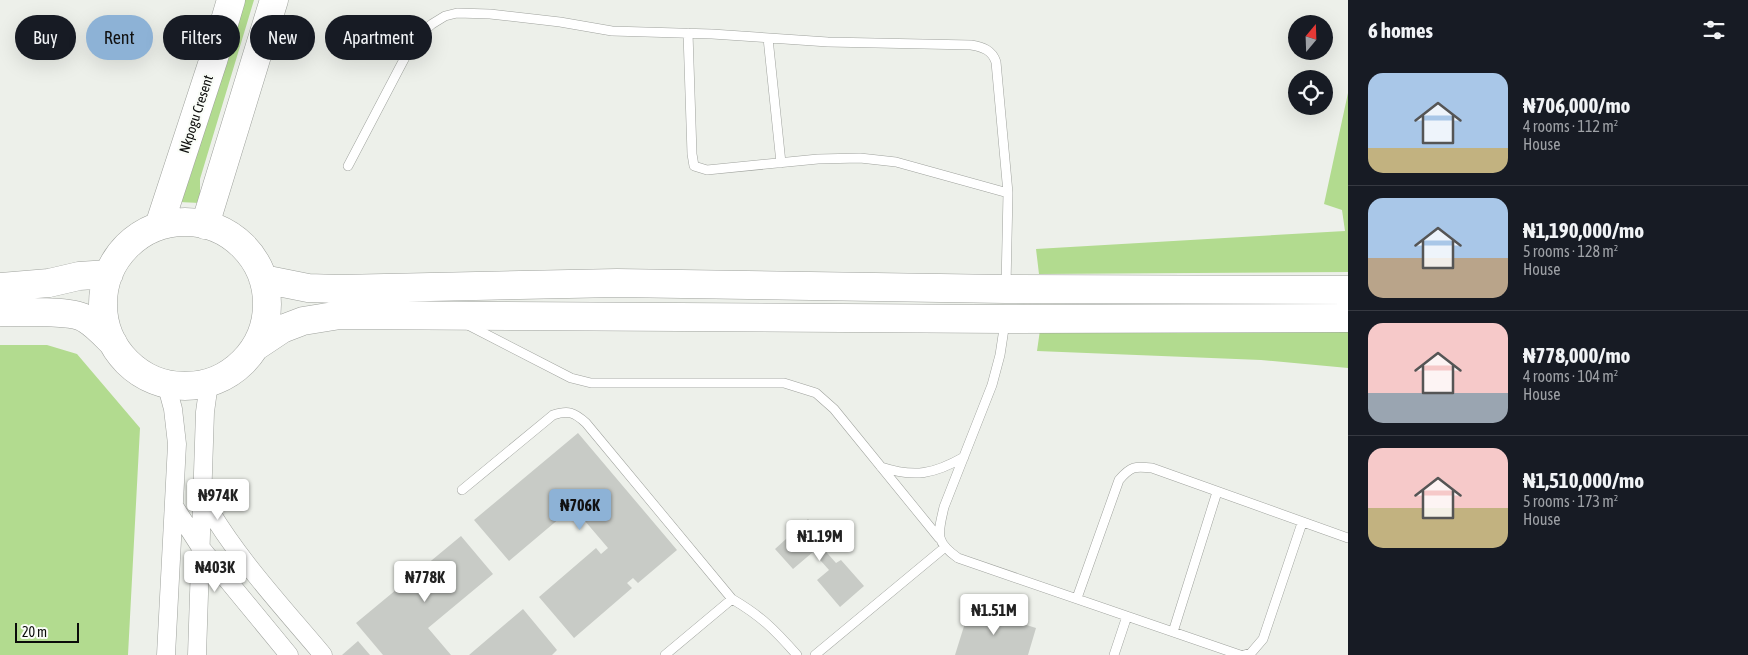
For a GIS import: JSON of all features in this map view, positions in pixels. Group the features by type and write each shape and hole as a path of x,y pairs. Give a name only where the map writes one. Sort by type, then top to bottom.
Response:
{"main road":[{"name":"Nkpogu Cresent","path":"159,226 231,0"},
{"path":"205,225 274,0"},
{"path":"0,312 62,313 86,318 113,343 133,367 146,376 166,383 191,386 209,384 234,370 246,359 262,335 267,307 267,293 257,264 247,250 228,235 205,225 174,223 159,226 143,234 117,258 105,285 103,309 113,343"},
{"path":"0,287 49,283 79,276 109,274"},
{"path":"263,279 308,288 339,289 617,283 1006,289 1348,290"},
{"path":"255,347 282,329 303,320 340,315 1005,319 1348,318"}],"street":[{"path":"166,383 173,410 177,444 166,655"},
{"path":"197,655 206,400 209,384"},
{"path":"203,498 230,543 323,655"},
{"path":"174,506 201,548 289,655"}],"lane":[{"path":"348,166 411,46 420,34 432,24 444,16 457,13 490,14 560,22 612,31 828,42 972,45 989,51 994,55 996,62 1008,193 1006,289"},
{"path":"688,34 694,166 707,170 818,159 860,158 896,162 1008,193"},
{"path":"768,38 781,163"},
{"path":"450,316 548,368 571,378 592,383 784,383 816,393 834,409 939,538 944,548 958,558 1242,655 1251,653 1263,639 1302,523"},
{"path":"939,538 940,522 944,507 992,385 1000,355 1005,319"},
{"path":"462,490 553,415 564,411 578,415 732,599 754,612 773,628 797,655"},
{"path":"881,467 895,472 934,472 964,457"},
{"path":"1077,598 1119,480 1128,470 1137,466 1152,468 1348,538"},
{"path":"1173,632 1217,492"},
{"path":"815,655 944,548"},
{"path":"665,655 732,599"},
{"path":"1114,655 1127,616"}],"green space":[{"path":"244,0 254,0 240,46 240,15"},
{"path":"226,60 236,60 200,179 200,203 179,202 190,177"},
{"path":"1348,93 1348,272 1039,274 1036,249 1345,231 1342,210 1324,204"},
{"path":"1040,330 1348,332 1348,368 1261,360 1037,351"},
{"path":"0,345 47,345 77,354 140,428 128,655 0,655"}],"building":[{"path":"578,433 677,550 638,583 633,578 627,583 632,588 574,638 539,597 596,548 601,554 608,548 573,507 509,561 474,520"},
{"path":"808,519 826,540 820,545 836,563 841,560 864,586 840,607 817,580 829,570 813,552 793,569 775,549"},
{"path":"461,536 493,574 428,628 451,655 383,655 356,623"},
{"path":"970,607 1036,628 1028,655 955,655"},
{"path":"523,609 557,650 552,655 469,655"},
{"path":"358,641 370,655 342,655"}]}
